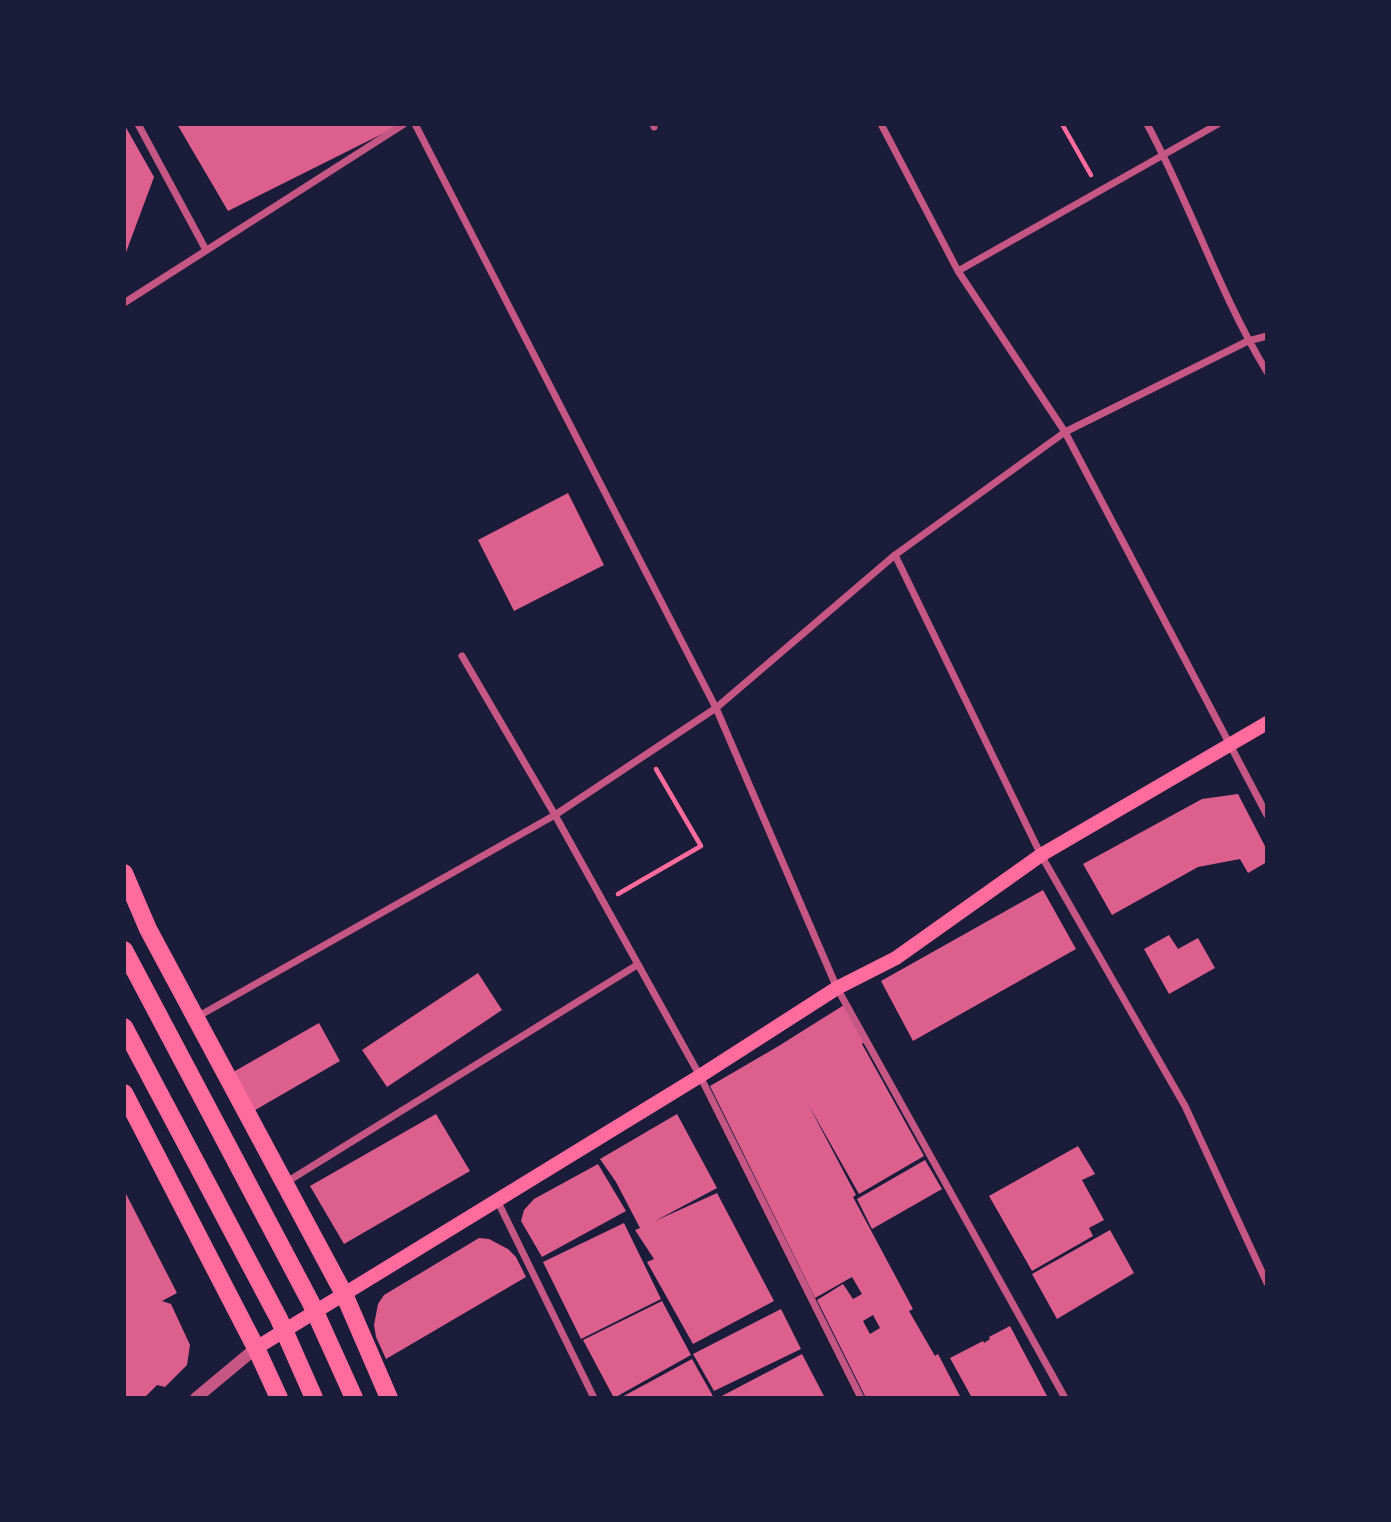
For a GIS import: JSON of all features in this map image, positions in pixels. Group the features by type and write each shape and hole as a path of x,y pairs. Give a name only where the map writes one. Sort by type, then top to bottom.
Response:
{"main road":[{"path":"256,1348 700,1076 837,988 896,958 1041,855 1267,723"},
{"path":"124,873 148,929 344,1294 389,1398"},
{"path":"124,950 311,1303 354,1398"},
{"path":"124,1027 279,1319 314,1398"},
{"path":"124,1093 256,1348 279,1398"}],"street":[{"path":"138,124 206,250"},
{"path":"124,303 404,124"},
{"path":"415,124 716,708 837,988 1065,1398"},
{"path":"881,124 958,271 1065,432 1267,815"},
{"path":"1147,124 1164,155 1248,341 1267,372"},
{"path":"958,271 1218,124"},
{"path":"196,1018 555,815 716,708 895,555 1065,432 1248,341 1267,336"},
{"path":"895,555 1041,855 1185,1107 1267,1283"},
{"path":"462,656 555,815 700,1076 861,1398"},
{"path":"285,1184 637,964"},
{"path":"497,1200 594,1398"},
{"path":"196,1398 256,1348"}],"path":[{"path":"1062,124 1100,191"},
{"path":"603,903 701,846 647,753"}],"building":[{"path":"124,124 154,177 125,255 124,255"},
{"path":"177,124 402,124 228,211"},
{"path":"568,493 604,565 514,611 478,540"},
{"path":"1238,794 1267,850 1267,862 1248,873 1240,859 1198,867 1112,915 1083,864 1202,799"},
{"path":"1043,890 1076,949 913,1041 881,981"},
{"path":"1169,935 1178,949 1198,938 1215,968 1169,994 1144,949"},
{"path":"478,973 502,1010 387,1087 362,1050"},
{"path":"844,1005 865,1042 862,1044 924,1156 859,1194 808,1104 856,1195 853,1197 913,1309 909,1311 935,1356 938,1354 961,1398 866,1398 817,1300 843,1284 853,1299 862,1294 852,1277 815,1298 710,1086","holes":["873,1315 880,1328 870,1334 863,1321"]},
{"path":"319,1023 340,1061 250,1113 228,1075"},
{"path":"436,1114 470,1171 344,1244 310,1186"},
{"path":"677,1114 717,1188 655,1221 717,1193 774,1301 693,1344 647,1262 654,1259 635,1230 640,1228 616,1182 600,1159"},
{"path":"1078,1146 1095,1174 1082,1180 1104,1220 1089,1228 1093,1236 1032,1271 989,1196"},
{"path":"925,1160 942,1189 872,1229 857,1199"},
{"path":"598,1164 626,1211 542,1257 521,1221 524,1210 534,1199"},
{"path":"124,1190 177,1293 162,1301 171,1304 190,1345 187,1365 165,1387 157,1385 144,1398 124,1398"},
{"path":"624,1223 661,1299 581,1339 543,1262"},
{"path":"1110,1230 1134,1273 1057,1319 1032,1274"},
{"path":"479,1238 489,1239 508,1249 516,1257 526,1277 386,1359 376,1337 374,1325 378,1304 384,1295"},
{"path":"662,1301 691,1355 614,1398 583,1340"},
{"path":"781,1309 801,1349 714,1391 693,1354"},
{"path":"1010,1326 1047,1396 972,1398 950,1358 983,1341 984,1343 989,1337"},
{"path":"802,1354 825,1398 718,1398"},
{"path":"692,1359 714,1398 620,1398"}]}
